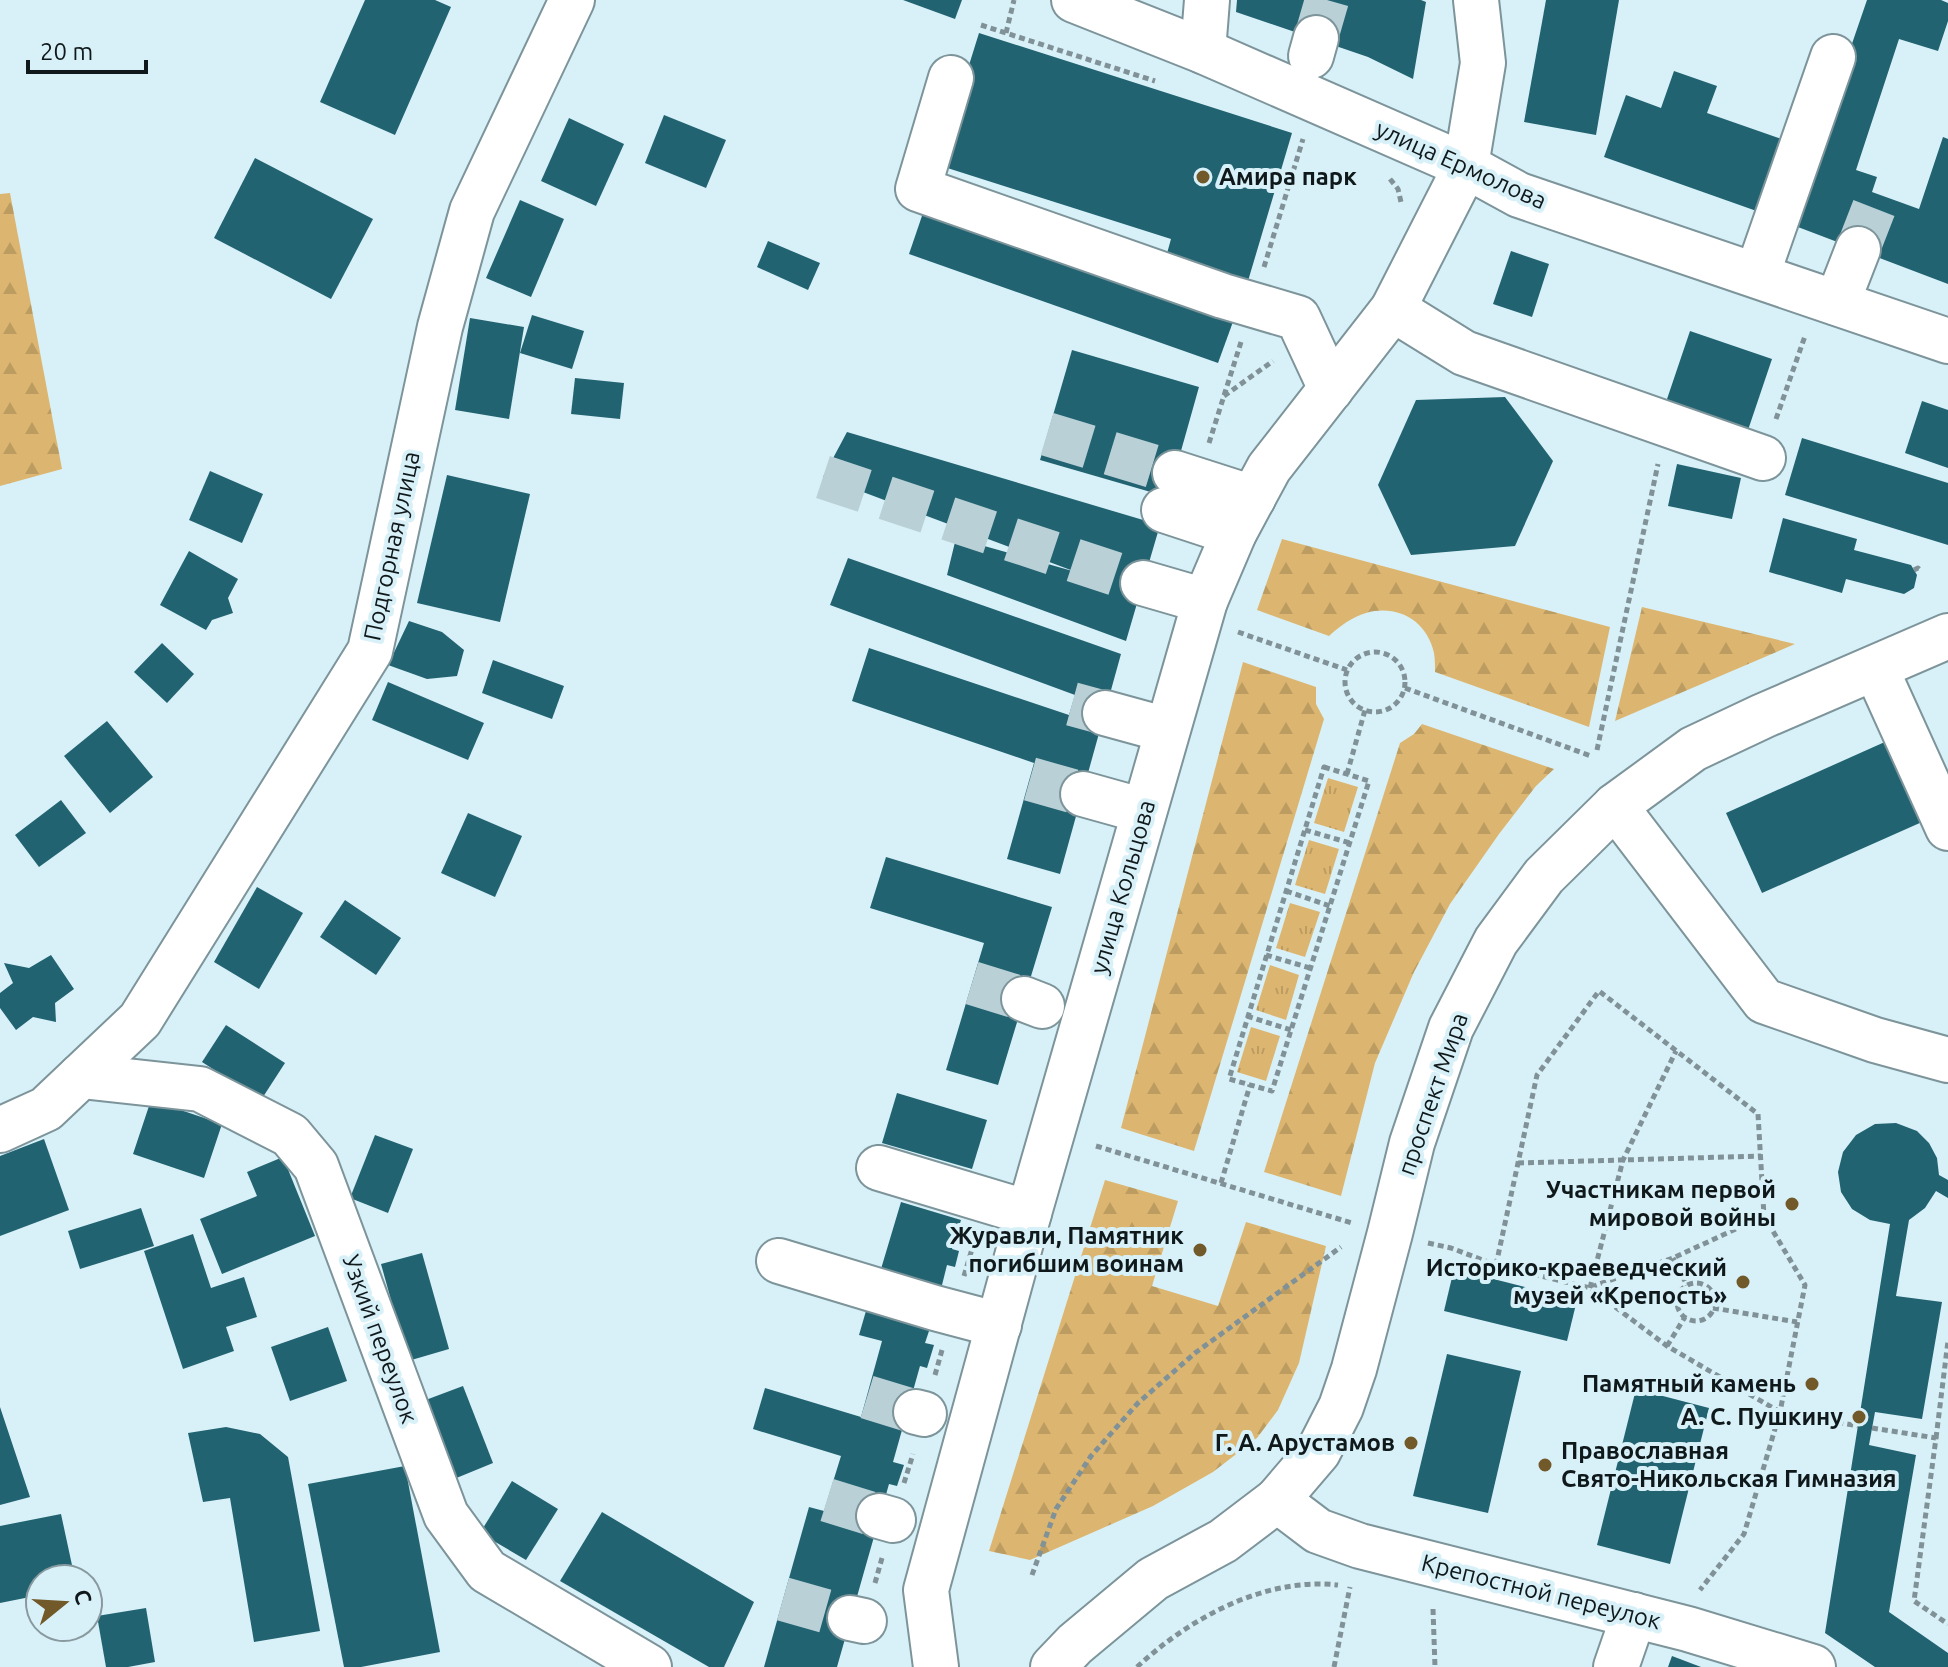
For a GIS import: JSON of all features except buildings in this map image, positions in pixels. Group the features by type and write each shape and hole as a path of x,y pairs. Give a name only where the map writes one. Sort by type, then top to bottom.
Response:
{"street":[{"name":"Подгорная улица","path":"0,1130 46,1109 140,1020 370,651 440,327 472,211 572,0"},
{"name":"улица Ермолова","path":"1074,0 1203,51 1466,166 1519,195 1948,341"},
{"path":"1203,51 1207,0"},
{"name":"улица Кольцова","path":"936,1667 926,1590 1029,1213 1167,730 1216,615 1244,516 1269,468 1393,309 1466,166 1483,63 1476,0"},
{"path":"1757,275 1833,57"},
{"path":"951,78 918,189 1223,296 1298,318 1331,389"},
{"path":"1837,303 1858,249"},
{"path":"1393,309 1464,353 1763,458"},
{"path":"1170,492 1244,516"},
{"path":"1143,583 1216,615"},
{"name":"проспект Мира","path":"1053,1667 1075,1644 1153,1579 1223,1541 1277,1500 1318,1452 1341,1407 1354,1369 1412,1143 1451,1028 1496,941 1544,876 1615,806 1693,749 1948,636"},
{"path":"1876,669 1943,805"},
{"path":"1105,713 1167,730"},
{"path":"1083,794 1144,811"},
{"path":"1615,806 1764,1001 1875,1040 1948,1060"},
{"name":"Узкий переулок","path":"81,1076 200,1089 290,1135 316,1166 446,1515 487,1571 649,1667"},
{"path":"879,1168 1029,1213"},
{"path":"779,1261 999,1325"},
{"name":"Крепостной переулок","path":"1277,1500 1318,1531 1360,1546 1688,1629 1813,1667"},
{"path":"1616,1667 1634,1615"}],"path":[{"path":"1006,33 1014,0"},
{"path":"981,25 1156,81"},
{"path":"1388,177 1398,189 1403,215"},
{"path":"1763,458 1805,336"},
{"path":"1224,396 1307,338"},
{"path":"1597,750 1666,424"},
{"path":"1216,615 1347,670"},
{"path":"1369,652 1387,654 1402,668 1405,688 1401,698 1385,710 1365,710 1350,698 1346,689 1347,670 1352,662 1369,652"},
{"path":"1405,688 1591,756"},
{"path":"1347,774 1365,710"},
{"path":"1324,767 1347,774 1369,781 1272,1091 1229,1079 1324,767"},
{"path":"1304,830 1350,843"},
{"path":"1285,891 1330,906"},
{"path":"1266,955 1310,968"},
{"path":"1496,1265 1537,1075 1599,991 1758,1114 1764,1216 1805,1285 1780,1412 1744,1534 1699,1592 1688,1629"},
{"path":"1247,1016 1291,1030"},
{"path":"1590,1288 1623,1160 1676,1051"},
{"path":"1221,1183 1250,1085"},
{"path":"1096,1146 1355,1224"},
{"path":"1518,1163 1761,1156"},
{"path":"1590,1288 1673,1258 1764,1216"},
{"path":"1425,1242 1496,1265 1590,1288 1667,1346 1780,1412 1858,1426"},
{"path":"1032,1575 1056,1509 1091,1456 1138,1403 1195,1353 1341,1247"},
{"path":"1673,1258 1687,1285"},
{"path":"1687,1285 1704,1285 1711,1291 1713,1308 1708,1316 1693,1320 1679,1312 1677,1296 1687,1285"},
{"path":"1713,1308 1797,1322"},
{"path":"1667,1346 1685,1317"},
{"path":"1948,1341 1914,1601 1948,1624"},
{"path":"1872,1428 1936,1438"},
{"path":"1137,1667 1195,1623 1238,1600 1285,1586 1324,1584 1350,1587 1334,1667"},
{"path":"1420,1605 1434,1609 1435,1667"}],"green space":[{"path":"10,193 62,469 0,486 0,194"},
{"path":"1282,539 1610,627 1589,727 1435,672 1434,653 1425,632 1400,613 1366,613 1346,622 1329,636 1257,610"},
{"path":"1642,607 1795,644 1615,721"},
{"path":"1243,662 1316,687 1316,704 1324,719 1194,1151 1121,1128"},
{"path":"1422,724 1554,769 1536,786 1499,834 1450,904 1414,972 1375,1063 1341,1196 1264,1172 1400,743"},
{"path":"1328,778 1358,787 1344,832 1314,823"},
{"path":"1309,840 1339,849 1325,894 1295,885"},
{"path":"1290,903 1320,912 1305,957 1276,948"},
{"path":"1270,965 1299,975 1286,1020 1256,1010"},
{"path":"1251,1027 1280,1036 1266,1081 1237,1072"},
{"path":"1105,1180 1178,1201 1152,1286 1218,1306 1246,1222 1326,1246 1299,1363 1278,1410 1257,1438 1213,1472 1153,1506 1030,1560 989,1551"}],"tunnel":[{"path":"1316,38 1327,0"},
{"path":"1858,249 1879,195"},
{"path":"1047,434 1175,473"},
{"path":"823,477 1143,583"},
{"path":"1072,704 1105,713"},
{"path":"1030,779 1083,794"},
{"path":"972,983 1024,999"},
{"path":"867,1397 916,1412"},
{"path":"827,1500 879,1516"},
{"path":"783,1599 850,1618"}],"place":[{"name":"Амира парк","path":"1203,177"},
{"name":"Участникам первой мировой войны","path":"1792,1204"},
{"name":"Журавли, Памятник погибшим воинам","path":"1200,1250"},
{"name":"Историко-краеведческий музей «Крепость»","path":"1743,1282"},
{"name":"Памятный камень","path":"1812,1384"},
{"name":"А. С. Пушкину","path":"1859,1417"},
{"name":"Г. А. Арустамов","path":"1411,1443"},
{"name":"Православная Свято-Никольская Гимназия","path":"1545,1465"}]}
